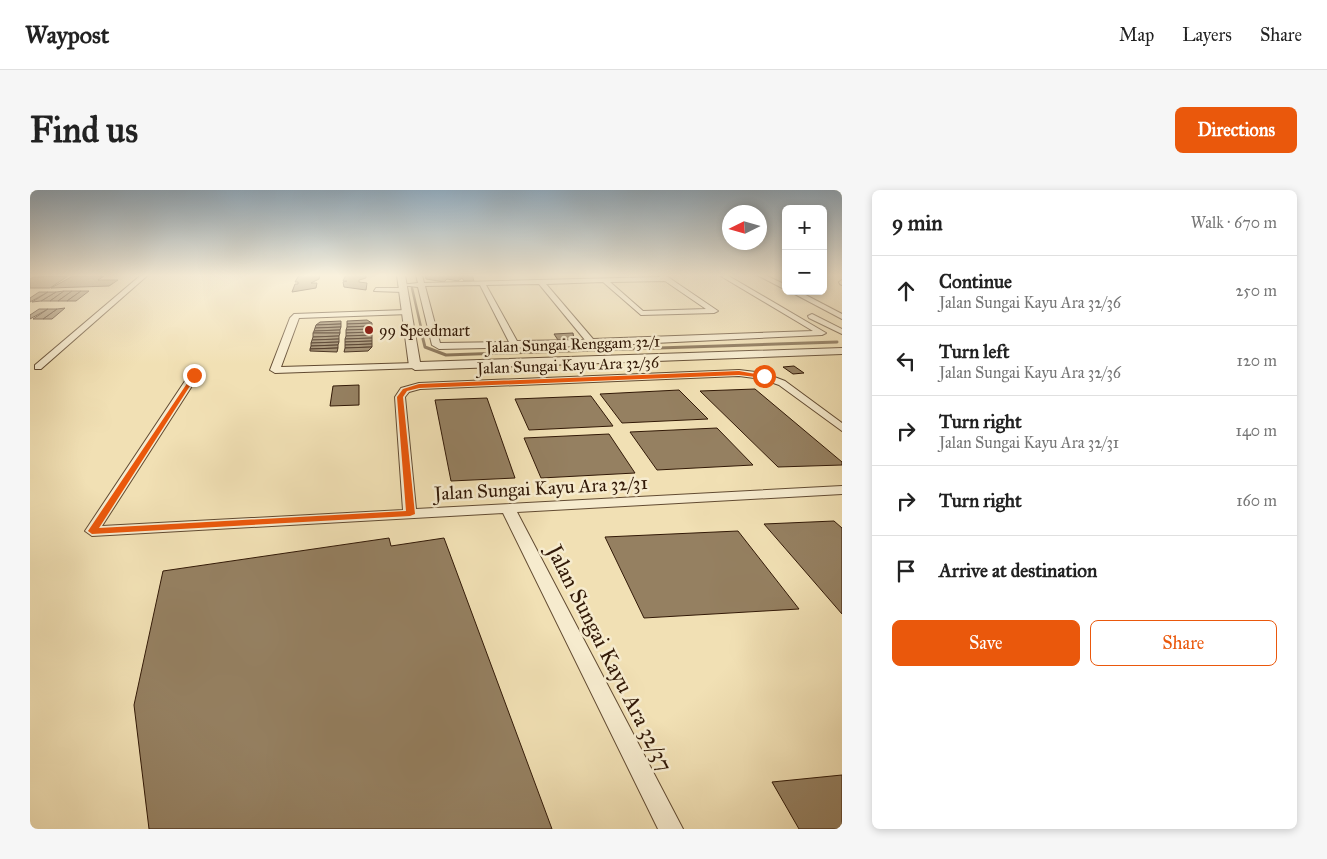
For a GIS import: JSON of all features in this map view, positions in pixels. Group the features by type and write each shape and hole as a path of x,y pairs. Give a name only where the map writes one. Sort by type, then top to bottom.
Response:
{"street":[{"path":"38,367 110,305"},
{"path":"405,305 415,366"},
{"path":"427,305 436,345 439,346 592,343 817,335 822,333 775,305"},
{"path":"494,305 515,345"},
{"path":"560,305 592,343"},
{"path":"632,305 641,313 714,311 705,305"},
{"path":"819,305 842,317"},
{"name":"Jalan Sungai Renggam 32/1","path":"406,312 297,316 294,318 275,370 842,351"},
{"path":"807,313 842,332"},
{"name":"Jalan Sungai Kayu Ara 32/36","path":"410,514 400,397 405,390 419,386 739,373 764,376 782,383 842,428"},
{"name":"Jalan Sungai Kayu Ara 32/31","path":"194,375 92,531 842,490"},
{"name":"Jalan Sungai Kayu Ara 32/37","path":"508,508 671,829"}],"building":[{"path":"65,308 52,319 43,319 57,309"},
{"path":"39,309 48,309 30,319 30,315"},
{"path":"48,309 57,309 43,319 33,319"},
{"path":"367,320 372,323 347,324 347,321"},
{"path":"341,321 341,324 316,325 320,322"},
{"path":"372,323 372,326 347,327 347,324"},
{"path":"341,324 341,327 315,328 316,325"},
{"path":"372,326 372,329 346,330 347,327"},
{"path":"341,327 340,330 314,331 315,328"},
{"path":"372,329 372,332 346,333 346,330"},
{"path":"340,330 340,333 313,333 314,331"},
{"path":"372,332 372,335 346,336 346,333"},
{"path":"313,333 340,333 339,336 313,337"},
{"path":"573,333 574,339 558,340 554,334"},
{"path":"372,335 372,338 345,339 346,336"},
{"path":"339,336 339,339 312,340 313,337"},
{"path":"372,338 372,341 345,342 345,339"},
{"path":"339,339 339,342 311,343 312,340"},
{"path":"372,341 372,344 345,345 345,342"},
{"path":"339,342 338,345 311,346 311,343"},
{"path":"372,344 372,347 345,348 345,345"},
{"path":"338,345 338,348 310,349 311,346"},
{"path":"372,347 368,351 344,352 345,348"},
{"path":"338,348 337,352 310,351 310,349"},
{"path":"794,366 804,373 793,374 783,367"},
{"path":"359,385 359,405 330,406 333,386"},
{"path":"755,389 842,462 842,465 778,467 700,391"},
{"path":"679,390 708,419 622,423 600,394"},
{"path":"591,396 613,426 529,430 515,399"},
{"path":"487,398 515,478 451,481 435,400"},
{"path":"717,428 753,465 657,470 630,432"},
{"path":"609,434 635,473 541,478 524,438"},
{"path":"834,521 842,528 842,614 764,524"},
{"path":"738,531 799,609 644,618 605,537"},
{"path":"389,538 391,546 444,538 552,829 149,829 134,705 163,571"},
{"path":"842,775 842,829 799,829 772,782"}],"waterway":[{"path":"416,305 423,336"},
{"path":"422,335 425,347 446,355 837,342"}],"place":[{"name":"99 Speedmart","path":"369,330"}],"route":[{"path":"194,375 92,531 410,514 400,397 405,390 419,386 739,373 764,376"}]}
